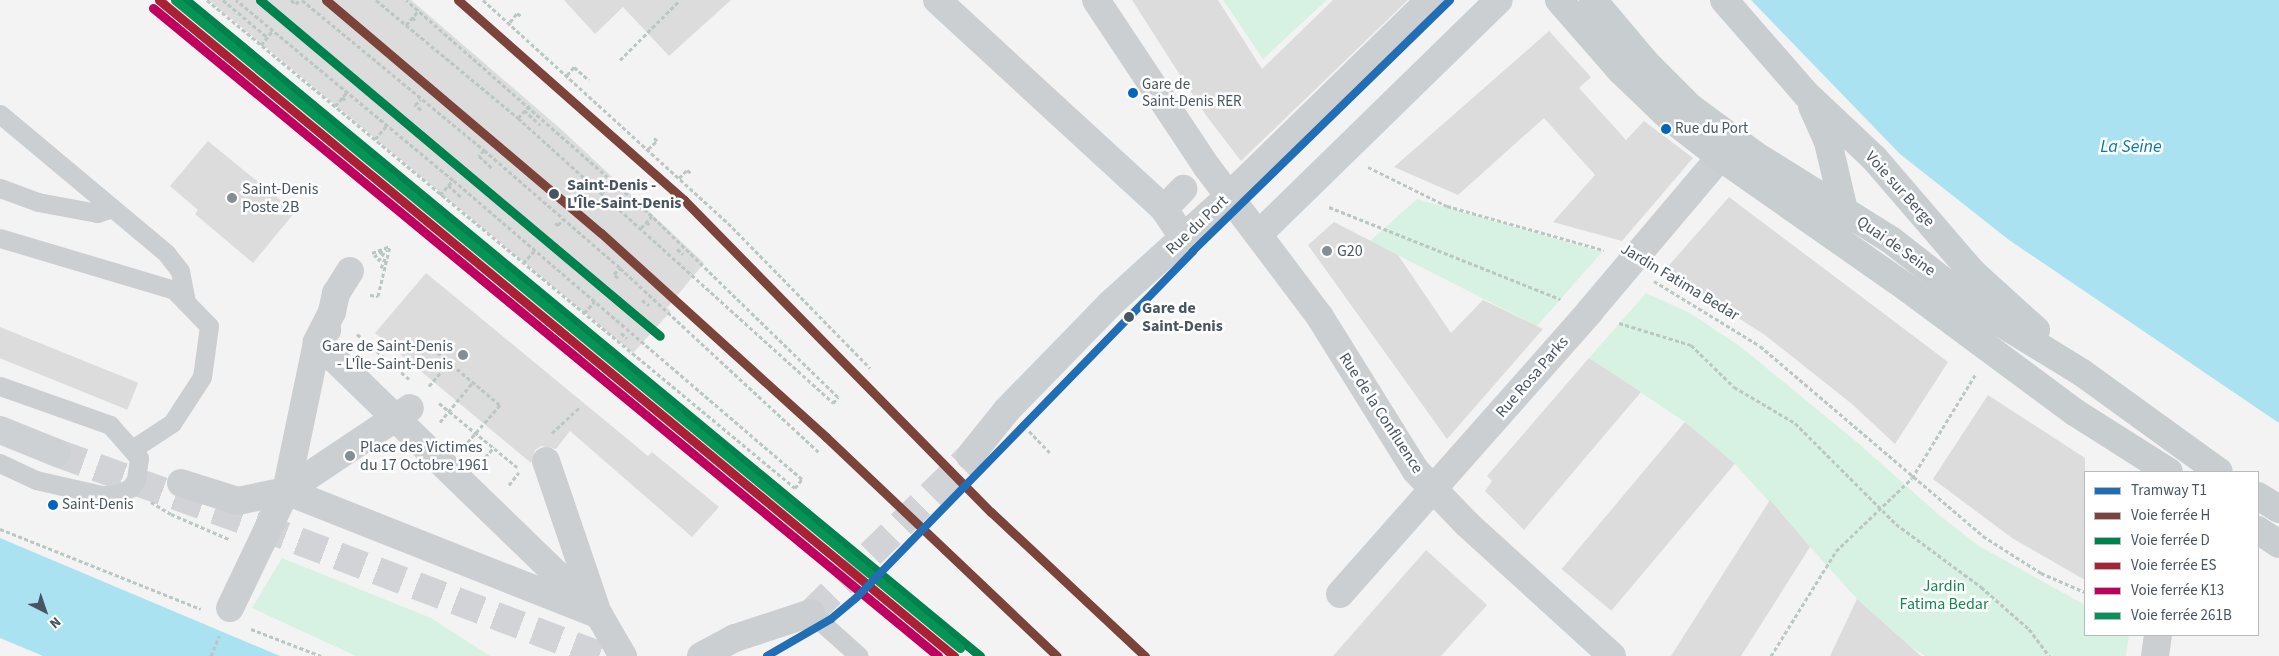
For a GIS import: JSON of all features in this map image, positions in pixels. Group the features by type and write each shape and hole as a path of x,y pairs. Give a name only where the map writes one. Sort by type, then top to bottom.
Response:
{"main road":[{"name":"Quai de Seine","path":"1559,0 1621,72 1670,118 1720,157 1907,288 2076,413 2167,471"},
{"name":"Quai de Seine","path":"1593,0 1646,63 1690,107 1755,155 1891,240 2004,315"},
{"name":"Voie sur Berge","path":"1724,0 1806,94 1874,158 1973,273 2004,315 2218,471"},
{"path":"1806,94 1828,142 1844,210 1861,237 1907,288"},
{"path":"0,430 57,453"},
{"path":"2259,497 2279,509"},
{"path":"2259,531 2279,544"}],"street":[{"path":"937,0 1164,209 1184,239"},
{"name":"Rue de la Confluence","path":"1096,0 1229,196 1260,234 1320,317 1416,471 1612,656"},
{"name":"Rue du Port","path":"970,456 1007,410 1110,304 1184,239 1430,0"},
{"path":"1260,234 1499,0"},
{"name":"Rue Rosa Parks","path":"1340,594 1590,311 1720,157"},
{"path":"1164,209 1183,189"},
{"path":"229,616 286,491 317,342 365,288"},
{"path":"317,342 599,615"},
{"path":"181,483 238,501 286,491 424,404"},
{"path":"546,460 599,615 623,656"},
{"path":"286,491 599,615"},
{"path":"701,656 735,638 811,613"},
{"path":"2155,656 2158,636"}],"lane":[{"path":"0,114 166,253 180,271 186,302"},
{"path":"0,188 38,202 97,213 112,208"},
{"path":"0,238 174,290 209,326 202,377 172,423 134,448"},
{"path":"0,386 110,425 134,448 139,458 139,470 130,488 118,494 85,494 36,480 0,463"},
{"path":"811,613 859,656"}],"path":[{"path":"207,0 795,488 802,479 536,250 236,0"},
{"path":"222,0 268,37"},
{"path":"291,0 296,4 300,0 484,150 620,268 819,452"},
{"path":"376,0 518,118 833,403 838,398 613,180 530,105 406,0"},
{"path":"483,0 510,22 728,223 870,368"},
{"path":"620,60 680,0"},
{"path":"406,24 418,10"},
{"path":"510,22 517,13 521,16"},
{"path":"412,17 416,21"},
{"path":"261,45 273,30"},
{"path":"567,75 574,67 589,80"},
{"path":"334,106 347,92"},
{"path":"342,97 346,101"},
{"path":"421,99 416,105 421,110"},
{"path":"518,118 530,105"},
{"path":"524,110 540,124"},
{"path":"375,140 387,125"},
{"path":"648,149 657,141 653,136"},
{"path":"484,150 479,156 493,169"},
{"name":"Jardin Fatima Bedar","path":"1342,155 1447,206 1604,250 1628,267 1760,346 1912,478 1983,536 2042,573 2084,592"},
{"path":"679,178 686,170 691,174"},
{"path":"440,195 453,180"},
{"path":"602,193 613,180"},
{"path":"602,181 607,186"},
{"path":"448,186 462,198"},
{"path":"1300,195 1641,332 1691,345 1734,387 1795,423 1880,508 2030,630 2048,656"},
{"path":"641,228 652,216"},
{"path":"555,223 558,225 563,219"},
{"path":"646,222 651,226"},
{"path":"365,288 390,246"},
{"path":"677,249 683,254"},
{"path":"523,263 536,250"},
{"path":"618,278 614,274 620,268"},
{"path":"584,313 591,308 595,300"},
{"path":"642,300 649,306"},
{"path":"621,332 627,338"},
{"path":"374,349 396,371 411,380"},
{"path":"437,352 500,405 463,448"},
{"path":"433,382 450,362"},
{"path":"1771,656 1836,550 1912,478 1976,374"},
{"path":"446,414 473,382"},
{"path":"424,404 449,410 559,500"},
{"path":"552,434 579,408"},
{"path":"480,463 494,447"},
{"path":"508,485 516,476"},
{"path":"130,488 171,514 258,551"},
{"path":"0,528 229,616 320,656"}],"green space":[{"path":"1223,0 1327,0 1263,59"},
{"path":"1417,199 1602,252 1537,326 1370,241"},
{"name":"Jardin Fatima Bedar","path":"1646,293 1690,313 1741,347 1858,443 1939,515 1979,546 2084,604 2084,636 2129,636 2126,656 1925,656 1910,646 1857,599 1735,464 1685,422 1589,358"},
{"path":"282,558 431,618 490,656 356,656 252,608"}],"water":[{"name":"La Seine","path":"1751,0 2279,0 2279,423 2009,240 1900,154"},
{"path":"0,538 280,656 43,656 0,638"}],"building":[{"path":"209,0 411,0 563,131 704,263 667,308 671,311 633,353"},
{"path":"564,0 731,0 669,56 623,7 595,34"},
{"path":"1132,0 1218,0 1262,69 1333,0 1408,0 1241,161 1205,114"},
{"path":"1549,31 1591,77 1579,88 1626,140 1644,121 1693,158 1622,241 1553,222 1595,175 1544,118 1458,195 1394,167"},
{"name":"Saint-Denis Poste 2B","path":"208,141 295,212 253,263 195,214 198,210 170,186"},
{"path":"1729,197 1948,362 1895,444 1852,404 1765,335 1664,271"},
{"path":"1334,222 1398,255 1451,333 1483,300 1543,329 1447,439 1308,245"},
{"name":"Gare de Saint-Denis - L'Île-Saint-Denis","path":"426,273 648,456 652,452 719,507 692,537 570,431 556,449 541,446 535,450 531,463 375,333"},
{"path":"0,327 138,383 127,410 0,358"},
{"path":"1589,358 1641,392 1524,530 1485,491 1492,481 1487,476"},
{"path":"1988,395 2085,458 2084,579 2012,538 1933,479"},
{"path":"1685,422 1735,464 1611,611 1562,569"},
{"path":"1770,500 1810,547 1741,656 1671,656"},
{"path":"1426,550 1487,605 1441,656 1333,656"},
{"path":"1857,599 1921,656 1830,656"}],"tunnel":[{"path":"57,453 259,526 602,656"},
{"path":"811,613 970,456"}],"tram line":[{"name":"T1","path":"767,656 831,619 857,597 1193,251 1450,0"}],"rail line":[{"name":"ES","path":"159,0 954,656"},
{"name":"261B","path":"175,0 960,648"},
{"name":"D","path":"186,0 980,656"},
{"name":"D","path":"260,0 660,336"},
{"name":"H","path":"326,0 601,233 826,437 1057,656"},
{"name":"H","path":"458,0 684,200 991,512 1145,656"},
{"name":"K13","path":"153,8 938,656"}],"place":[{"name":"Gare de Saint-Denis RER","path":"1133,93"},
{"name":"Rue du Port","path":"1666,129"},
{"name":"Saint-Denis - L'Île-Saint-Denis","path":"554,194"},
{"name":"Saint-Denis Poste 2B","path":"232,198"},
{"name":"G20","path":"1327,251"},
{"name":"Gare de Saint-Denis","path":"1129,317"},
{"name":"Gare de Saint-Denis - L'Île-Saint-Denis","path":"463,355"},
{"name":"Place des Victimes du 17 Octobre 1961","path":"350,456"},
{"name":"Saint-Denis","path":"53,505"}]}
